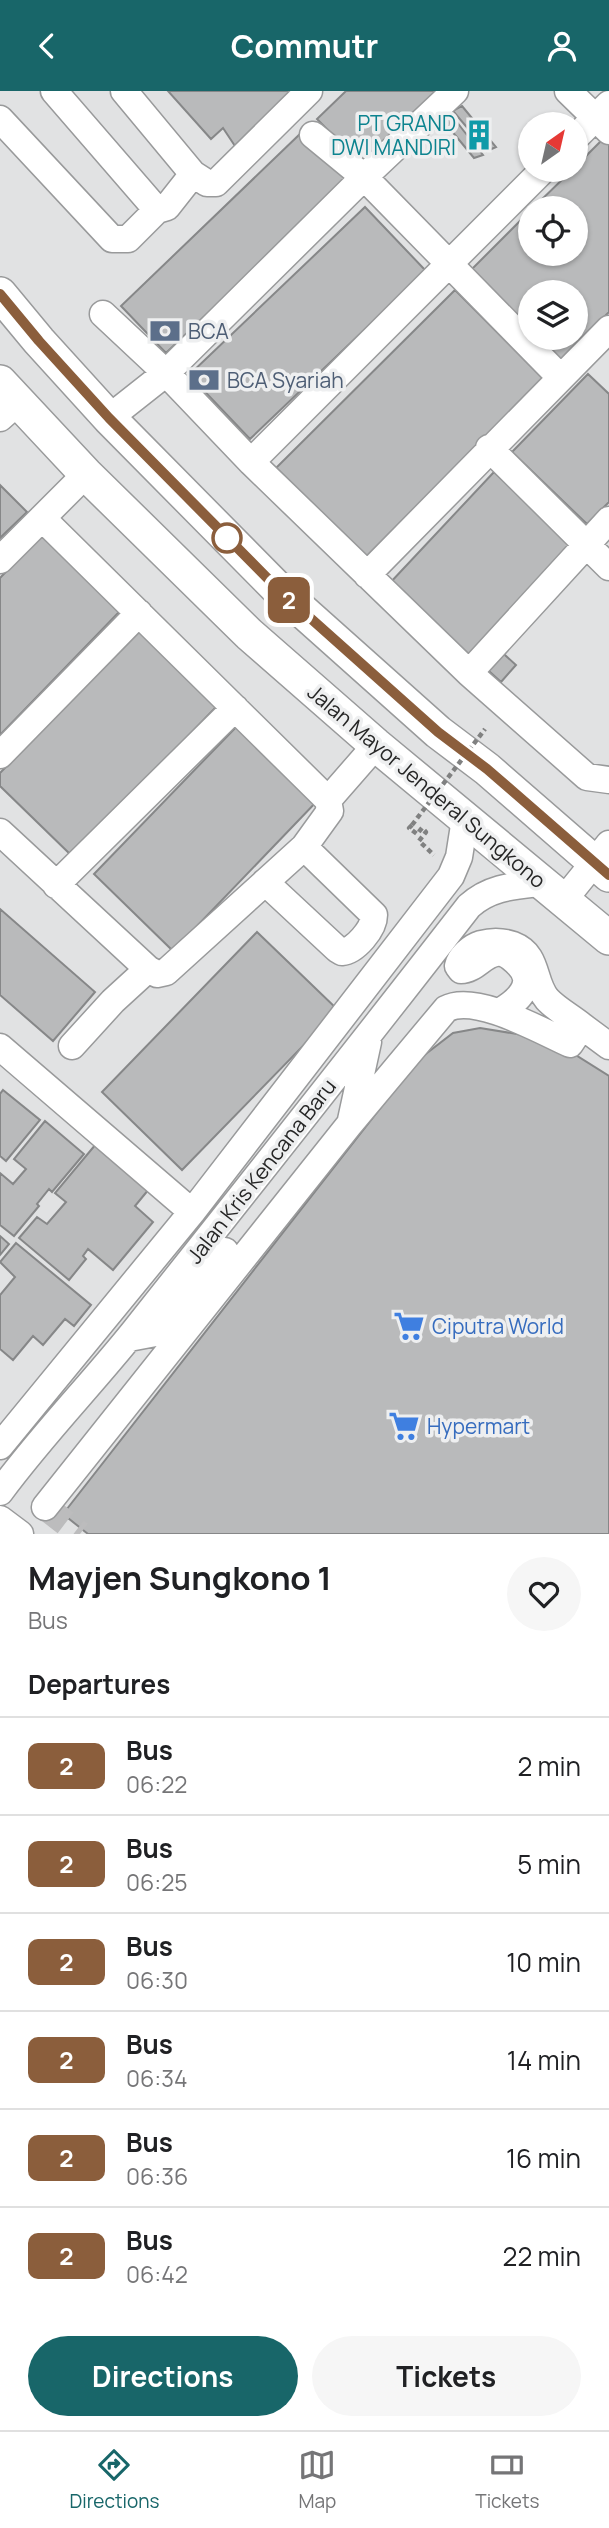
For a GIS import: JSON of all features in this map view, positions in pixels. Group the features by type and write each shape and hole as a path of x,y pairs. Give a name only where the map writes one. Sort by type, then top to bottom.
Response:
{"main road":[{"name":"Jalan Mayor Jenderal Sungkono","path":"0,294 109,418 280,591 438,732 604,861"},
{"name":"Jalan Mayor Jenderal Sungkono","path":"6,401 86,474 250,634 376,745 552,892"},
{"path":"552,892 609,938"}],"street":[{"path":"54,91 157,210"},
{"path":"124,91 193,174 207,183 216,183 309,91"},
{"path":"109,418 166,373 455,91"},
{"path":"568,91 604,118 588,129"},
{"path":"0,119 112,239 128,239 157,210 167,207 193,174"},
{"path":"313,135 364,177 560,377"},
{"path":"251,462 531,182"},
{"path":"103,314 469,673 587,777 609,780"},
{"path":"367,575 560,377 605,342"},
{"path":"489,448 609,567"},
{"path":"0,560 86,474"},
{"path":"0,832 148,969 157,974 166,972 304,847 330,811 328,800 42,517"},
{"path":"469,673 609,520"},
{"path":"0,755 139,613"},
{"path":"57,885 235,708"},
{"path":"328,800 376,745"},
{"name":"Jalan Kris Kencana Baru","path":"0,1493 11,1445 451,876 459,857 465,819"},
{"path":"265,882 337,950 342,952 352,949 372,925 374,915 304,847"},
{"name":"Jalan Mayor Jenderal Sungkono","path":"552,892 604,861"},
{"name":"Jalan Kris Kencana Baru","path":"11,1445 129,1338 469,906 480,896 496,888 552,892"},
{"path":"499,1013 513,1004 525,989 523,968 512,958 498,953 486,957 469,969 461,970 458,967 460,959 474,947 502,941 526,953 534,964 542,992 576,1035"},
{"path":"72,1046 113,1001 148,969"},
{"path":"45,1507 349,1125 446,1009 457,1005 472,1006 609,1046"},
{"path":"349,1125 370,1034"},
{"path":"0,1047 192,1212"},
{"path":"129,1338 166,1331 225,1251"},
{"path":"0,1519 20,1534"}],"path":[{"path":"430,851 419,842 426,832 422,828 417,834 409,828 485,729"}],"building":[{"path":"168,91 299,91 237,149 223,128 211,139"},
{"path":"346,91 438,91 361,164 317,119"},
{"name":"PT GRAND DWI MANDIRI","path":"462,106 496,147 487,151 453,111"},
{"path":"450,113 483,155 474,158 441,118"},
{"path":"301,133 347,181 166,353 121,306"},
{"path":"606,136 609,139 609,312 588,333 588,280 518,280 518,325 467,274 518,223 518,266 588,266 588,196 545,196 560,182 588,182 588,154"},
{"path":"365,207 426,271 250,439 189,375"},
{"path":"455,290 544,379 365,558 276,468"},
{"path":"543,350 571,350 557,364"},
{"path":"588,374 609,394 609,502 587,524 512,452"},
{"path":"494,472 573,546 468,658 389,584"},
{"path":"0,485 27,512 0,538"},
{"path":"42,534 121,610 0,735 0,578"},
{"path":"141,628 219,704 72,856 0,786 0,773"},
{"path":"494,645 516,665 501,682 479,662"},
{"path":"241,722 320,798 173,951 94,874"},
{"path":"0,909 95,992 53,1041 0,995"},
{"path":"257,932 338,1010 182,1170 102,1092"},
{"name":"Ciputra World","path":"480,1028 523,1035 566,1049 609,1076 609,1534 88,1534 63,1514 418,1060 453,1033"},
{"path":"3,1090 40,1120 6,1161 0,1156 0,1094"},
{"path":"45,1121 84,1154 52,1192 49,1189 37,1204 39,1206 14,1236 0,1225 0,1173 13,1184 26,1169 14,1159"},
{"path":"96,1144 149,1189 135,1206 153,1222 113,1270 88,1249 83,1256 86,1259 69,1280 19,1238 37,1217 47,1224 66,1202 55,1193"},
{"path":"0,1236 9,1244 0,1255"},
{"path":"16,1243 91,1305 74,1326 65,1319 43,1345 33,1336 13,1360 0,1349 0,1295 15,1277 0,1262"}],"tunnel":[{"path":"45,1507 80,1534"}],"bus line":[{"name":"2","path":"0,294 109,418 280,591 438,732 487,769 609,875"}],"place":[{"name":"PT GRAND DWI MANDIRI","path":"479,135"},
{"name":"BCA","path":"165,331"},
{"name":"BCA Syariah","path":"204,380"},
{"name":"Ciputra World","path":"409,1326"},
{"name":"Hypermart","path":"404,1426"}]}
